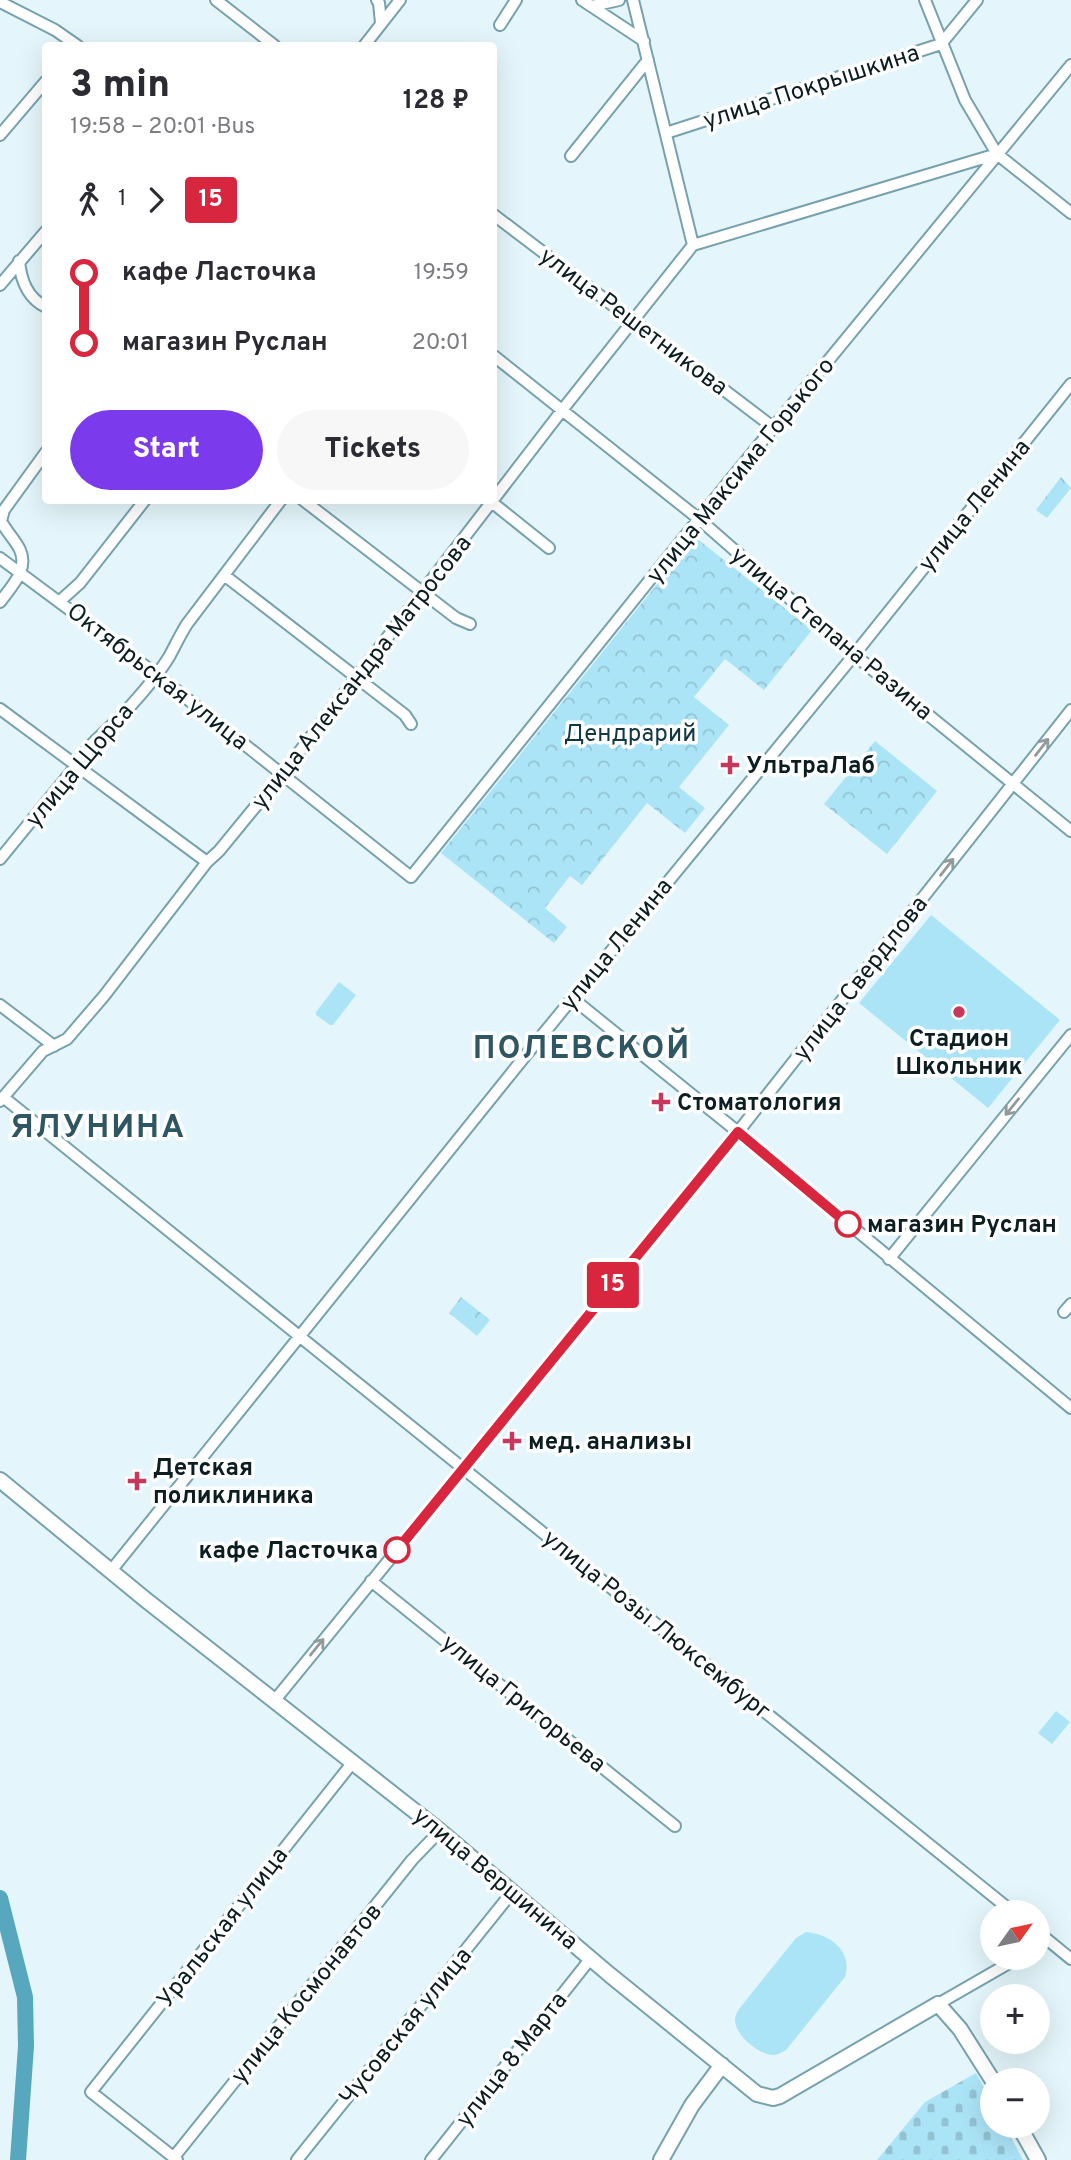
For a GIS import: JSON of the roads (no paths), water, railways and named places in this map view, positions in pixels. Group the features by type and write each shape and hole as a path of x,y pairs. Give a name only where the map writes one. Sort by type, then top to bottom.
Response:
{"main road":[{"name":"улица Вершинина","path":"0,1480 110,1572 440,1831 758,2094 777,2097 938,2004"},
{"path":"938,2004 960,2029 985,2068"},
{"path":"661,2160 692,2105 722,2065"},
{"path":"1026,2138 1038,2160"}],"street":[{"path":"7,0 15,10"},
{"path":"216,0 270,42"},
{"path":"377,0 381,23"},
{"path":"367,42 400,0"},
{"path":"500,25 516,0"},
{"path":"587,3 620,0"},
{"path":"634,0 693,245 997,154"},
{"path":"925,0 965,100 997,154 1071,213"},
{"name":"улица Покрышкина","path":"666,133 941,44 977,0"},
{"path":"0,2 71,42"},
{"path":"587,3 644,41"},
{"path":"571,156 648,60"},
{"name":"улица Максима Горького","path":"411,877 699,519 1071,65"},
{"path":"0,135 42,86"},
{"name":"улица Решетникова","path":"497,218 774,428"},
{"path":"0,285 42,235"},
{"name":"улица Александра Матросова","path":"497,494 693,245"},
{"path":"19,261 21,277 27,291 42,305"},
{"name":"улица Степана Разина","path":"497,358 699,519 854,655 1071,831"},
{"name":"улица Ленина","path":"110,1572 1071,384"},
{"path":"0,602 20,573 23,563 20,550 1,521 4,510 42,458"},
{"path":"60,601 80,583 142,504"},
{"name":"улица Щорса","path":"0,859 76,766 82,754 124,713 156,674 187,624 278,504"},
{"path":"308,504 456,618 470,624"},
{"name":"улица Александра Матросова","path":"2,1099 43,1051 67,1039 104,996 207,862 283,773 424,593 490,504"},
{"path":"494,504 549,548"},
{"name":"Октябрьская улица","path":"0,558 156,674 411,877"},
{"path":"224,575 405,715 411,724"},
{"path":"0,709 207,862"},
{"name":"улица Свердлова","path":"275,1700 738,1132 1071,710"},
{"path":"572,998 1071,1408"},
{"path":"0,1005 54,1046"},
{"path":"889,1259 1071,1035"},
{"name":"улица Розы Люксембург","path":"2,1099 301,1335 998,1900"},
{"name":"улица Григорьева","path":"371,1581 676,1826"},
{"name":"Уральская улица","path":"176,2159 91,2092 353,1762"},
{"name":"улица Космонавтов","path":"176,2159 412,1860 440,1831"},
{"name":"Чусовская улица","path":"297,2160 513,1891"},
{"path":"1050,1942 1071,1959"},
{"name":"улица 8 Марта","path":"431,2160 591,1958"},
{"name":"улица Вершинина","path":"938,2004 996,1970"}],"waterway":[{"path":"0,1898 25,1997 26,2046 18,2160"}],"place":[{"name":"УльтраЛаб","path":"730,765"},
{"name":"Стадион Школьник","path":"959,1012"},
{"name":"Стоматология","path":"661,1102"},
{"name":"магазин Руслан","path":"848,1224"},
{"name":"мед. анализы","path":"512,1441"},
{"name":"Детская поликлиника","path":"137,1481"},
{"name":"кафе Ласточка","path":"397,1550"}],"district":[{"name":"ПОЛЕВСКОЙ","path":"582,1047"},
{"name":"ЯЛУНИНА","path":"98,1126"}],"park label":[{"name":"Дендрарий","path":"630,733"}]}
